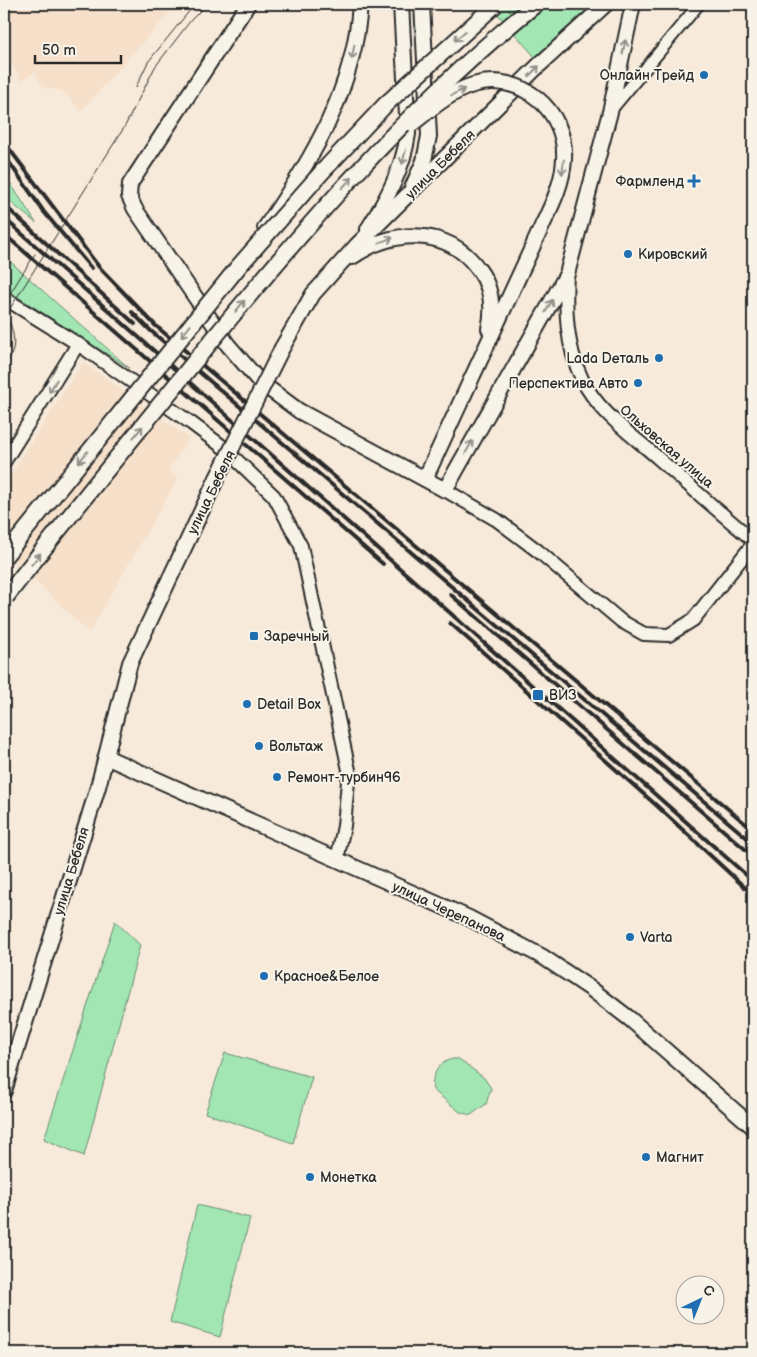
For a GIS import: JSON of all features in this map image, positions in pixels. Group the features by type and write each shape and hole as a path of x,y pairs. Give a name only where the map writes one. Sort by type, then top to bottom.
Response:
{"main road":[{"path":"248,4 130,184 129,196 135,209 228,345 260,382 299,411 445,490 567,274 610,112 633,4"},
{"path":"239,266 298,182 326,129 342,92 352,58 360,4"},
{"path":"357,245 388,194 406,151 407,124 401,4"},
{"path":"400,205 418,176 427,150 429,136 422,4"},
{"path":"4,557 239,266 322,172 386,104 496,4"},
{"path":"6,597 259,283 376,152 466,66 536,4"},
{"name":"улица Бебеля","path":"4,1092 106,757 130,662 217,478 282,348 313,294 357,245 400,205 537,68 606,4"},
{"path":"376,152 453,94 473,85 492,82 512,84 531,92 544,103 556,119 562,136 564,157 562,175 556,196 425,479"},
{"path":"330,274 354,255 390,239 419,235 438,238 471,259 491,291 493,314 485,348"},
{"name":"улица Черепанова","path":"106,757 469,918 543,957 591,989 630,1019 753,1126"}],"street":[{"path":"610,112 699,4"},
{"name":"Ольховская улица","path":"567,274 566,301 572,351 582,380 590,392 619,424 753,542"},
{"path":"4,298 78,344 223,447 274,496 301,546 349,770 344,826 337,860"},
{"path":"4,462 78,344"},
{"path":"445,490 496,520 538,551 622,621 644,634 668,634 693,620 753,542"}],"shaded area":[{"path":"4,4 177,4 81,111 62,91 43,87 35,72 21,81 4,49"},
{"path":"83,362 189,438 168,470 178,478 89,633 4,550 4,485"}],"green space":[{"path":"489,4 593,4 535,57"},
{"path":"4,173 36,223 4,197"},
{"path":"4,256 129,368 4,288"},
{"path":"115,921 140,945 84,1156 44,1139"},
{"path":"225,1053 312,1077 293,1143 205,1113"},
{"path":"459,1059 484,1078 491,1088 486,1104 471,1115 460,1112 433,1090 433,1079 437,1070 444,1062"},
{"path":"197,1205 250,1218 220,1337 170,1322"}],"tram line":[{"path":"136,87 148,62 195,4"},
{"path":"4,318 125,126 155,67 191,20 207,4"},
{"path":"4,303 35,254"},
{"path":"4,320 10,323 14,342 10,358 4,370"}],"railway":[{"path":"4,142 99,267 156,326 753,830"},
{"path":"4,155 44,212 91,268"},
{"path":"4,205 135,324"},
{"path":"4,218 753,881"},
{"path":"4,234 383,564"},
{"path":"132,312 151,331 753,843"},
{"path":"450,594 753,856"},
{"path":"450,623 656,805 753,895"}],"place":[{"name":"Онлайн Трейд","path":"704,75"},
{"name":"Фармленд","path":"694,181"},
{"name":"Кировский","path":"628,254"},
{"name":"Lada Dеталь","path":"659,358"},
{"name":"Перспектива Авто","path":"638,383"},
{"name":"Заречный","path":"254,636"},
{"name":"ВИЗ","path":"538,695"},
{"name":"Detail Box","path":"247,704"},
{"name":"Вольтаж","path":"259,746"},
{"name":"Ремонт-турбин96","path":"277,777"},
{"name":"Varta","path":"630,937"},
{"name":"Красное&Белое","path":"264,976"},
{"name":"Магнит","path":"646,1157"},
{"name":"Монетка","path":"310,1177"}]}
